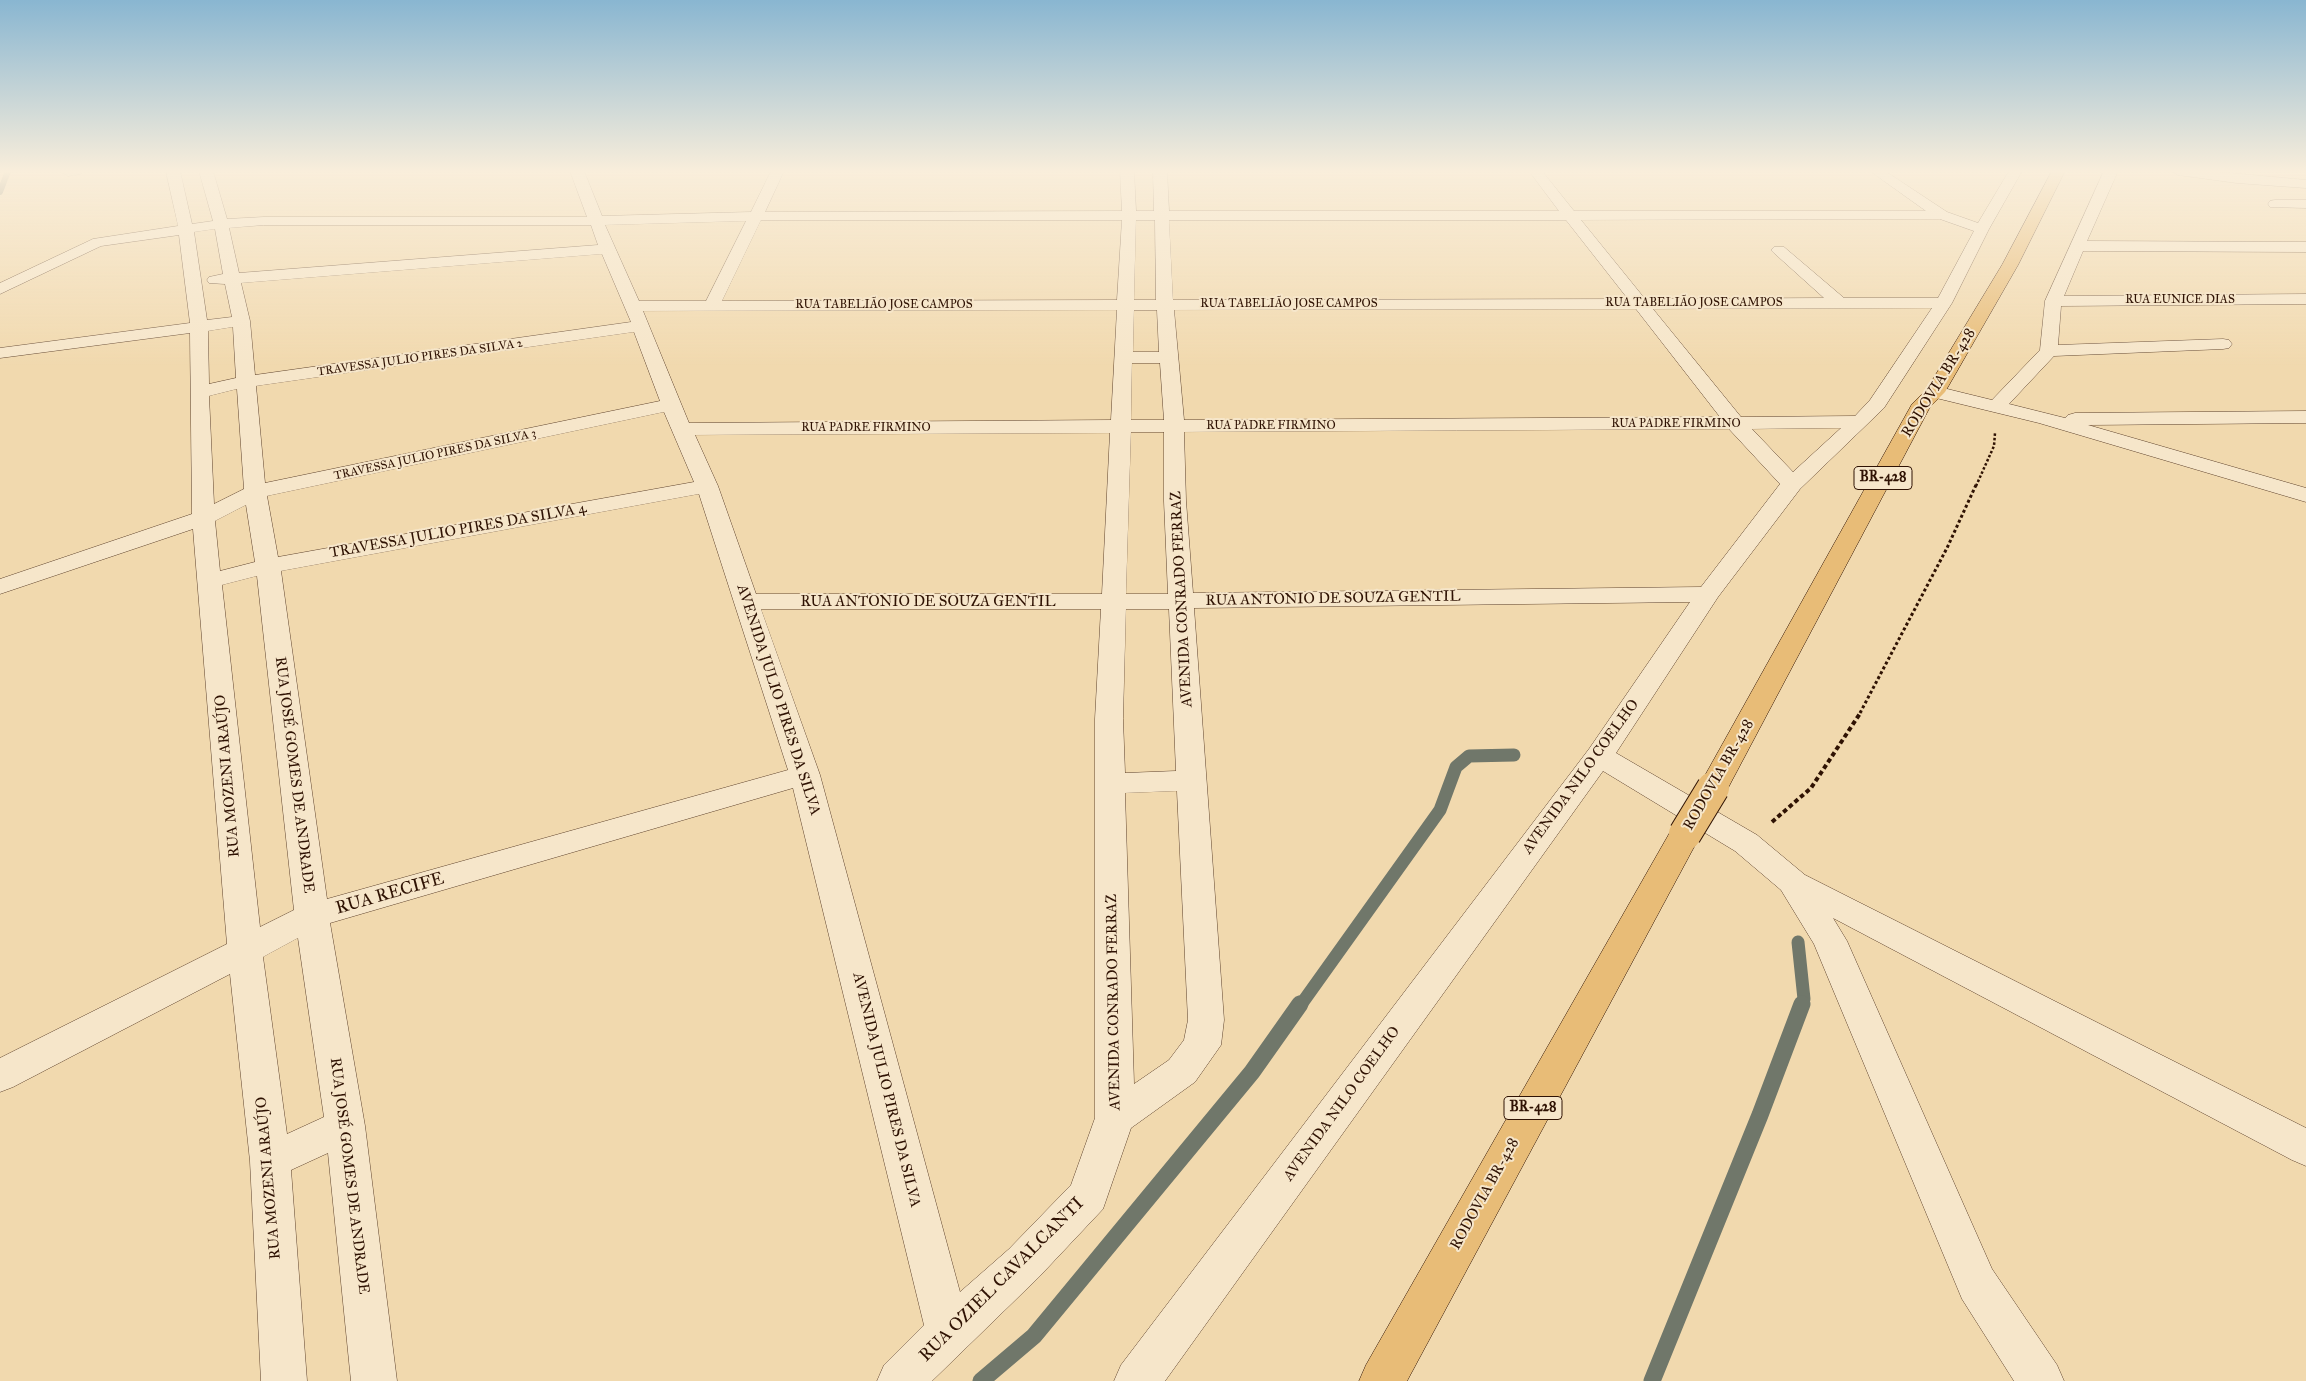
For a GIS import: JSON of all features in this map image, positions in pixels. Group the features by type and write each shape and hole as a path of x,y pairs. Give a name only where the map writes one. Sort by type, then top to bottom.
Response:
{"highway":[{"name":"RODOVIA BR-428","path":"1382,1381 1685,834 1713,788 1922,404 1935,392 2025,235"}],"street":[{"path":"0,289 82,248 114,238 132,235"},
{"name":"RUA MOZENI ARAÚJO","path":"187,235 200,328 199,392 203,518 245,951 270,1161 284,1381"},
{"name":"RUA JOSÉ GOMES DE ANDRADE","path":"223,235 240,321 255,492 268,566 312,916 345,1126 374,1381"},
{"name":"AVENIDA JULIO PIRES DA SILVA","path":"602,235 638,316 677,417 707,486 804,775 948,1333"},
{"path":"712,305 746,235"},
{"name":"AVENIDA CONRADO FERRAZ","path":"1115,1118 1109,719 1128,235"},
{"name":"AVENIDA CONRADO FERRAZ","path":"1115,1118 1182,1071 1202,1044 1206,1020 1163,235"},
{"path":"1586,235 1736,424 1792,484"},
{"name":"AVENIDA NILO COELHO","path":"1137,1381 1599,756 1708,594 1792,484 1877,404 1944,303 1979,235"},
{"path":"1996,407 2049,351 2053,301 2081,235"},
{"path":"2076,246 2306,246"},
{"path":"193,283 232,278 607,249"},
{"path":"1779,250 1838,302"},
{"path":"1127,254 1163,252"},
{"name":"RUA EUNICE DIAS","path":"2053,301 2306,299"},
{"name":"RUA TABELIÃO JOSE CAMPOS","path":"638,316 712,305 1944,303"},
{"name":"TRAVESSA JULIO PIRES DA SILVA 2","path":"199,392 246,382 638,316"},
{"path":"0,353 200,328 240,321"},
{"path":"2049,351 2223,344"},
{"path":"1123,358 1169,357"},
{"path":"1935,392 2046,419 2306,495"},
{"path":"2046,419 2306,416"},
{"name":"RUA PADRE FIRMINO","path":"677,417 1122,426 1860,422"},
{"name":"TRAVESSA JULIO PIRES DA SILVA 3","path":"0,587 203,518 255,492 677,417"},
{"name":"TRAVESSA JULIO PIRES DA SILVA 4","path":"210,581 268,566 707,486"},
{"name":"RUA ANTONIO DE SOUZA GENTIL","path":"746,602 1114,602 1708,594"},
{"path":"1599,756 1746,844 1792,882 2306,1148"},
{"name":"RUA RECIFE","path":"0,1076 312,916 804,775"},
{"path":"1110,784 1192,780"},
{"path":"1792,882 1830,941 1977,1284 2041,1381"},
{"name":"RUA OZIEL CAVALCANTI","path":"900,1381 948,1333 1024,1263 1088,1196 1115,1118"},
{"path":"270,1161 345,1126"}],"path":[{"path":"1746,844 1811,788 1866,704 1947,548 1994,446 1996,407"}],"waterway":[{"path":"1300,1006 1440,810 1456,767 1469,756 1514,755"},
{"path":"1798,942 1804,999 1801,1006"},
{"path":"981,1381 1034,1336 1252,1072 1300,1004"},
{"path":"1652,1381 1760,1115 1802,1004"}]}
